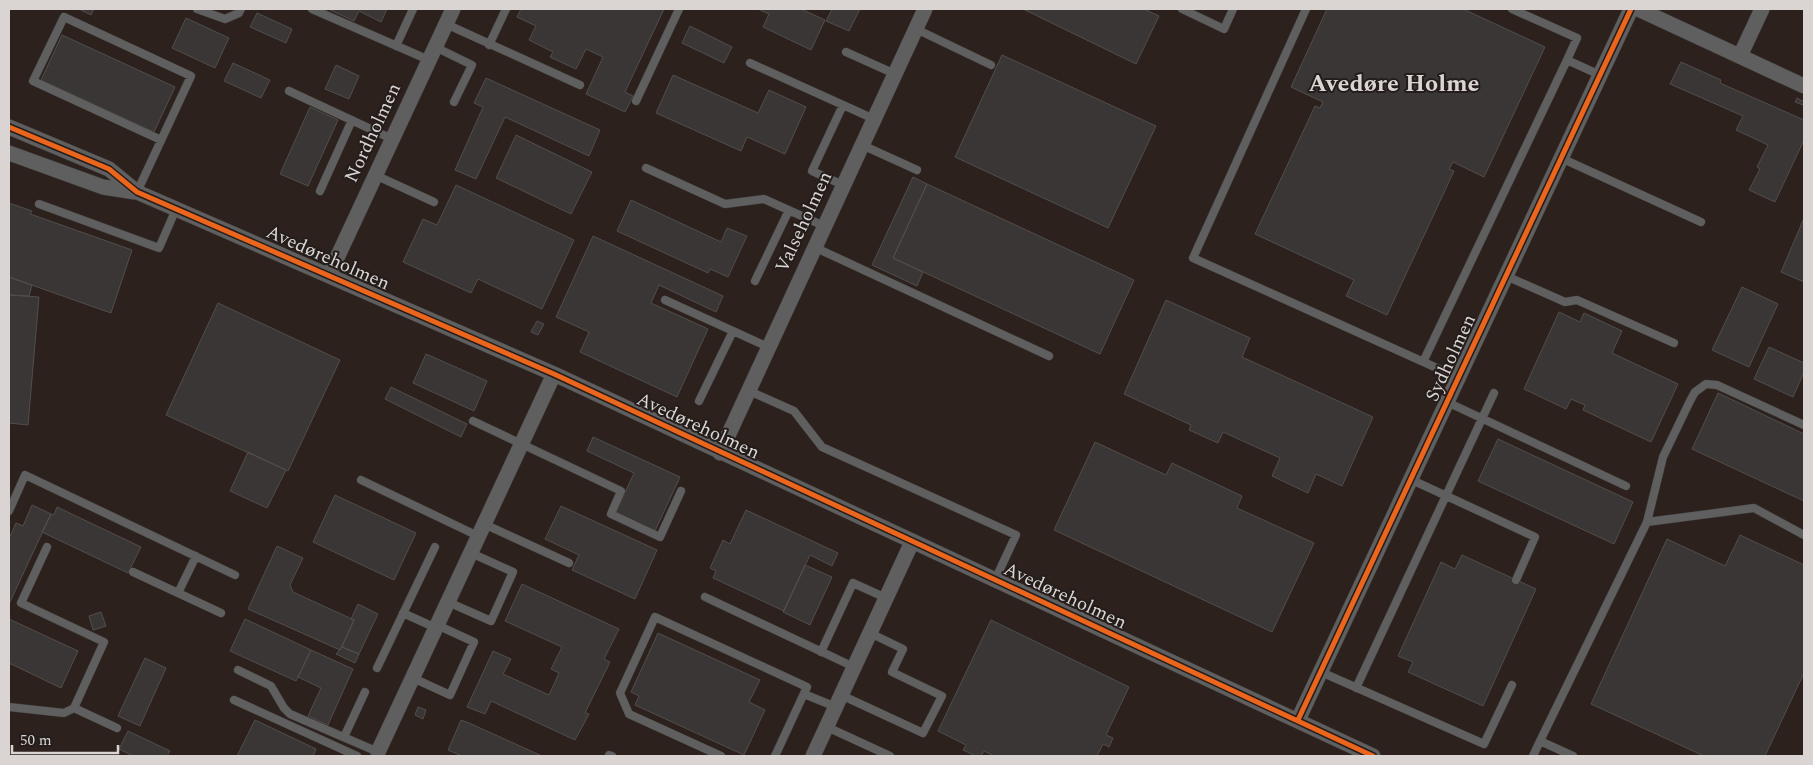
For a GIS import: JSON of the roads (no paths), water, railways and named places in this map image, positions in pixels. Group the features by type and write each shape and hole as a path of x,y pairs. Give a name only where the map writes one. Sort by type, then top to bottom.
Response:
{"street":[{"name":"Nordholmen","path":"329,275 453,9"},
{"name":"Valseholmen","path":"720,453 925,9"},
{"name":"Sydholmen","path":"1298,720 1631,9"},
{"path":"1638,9 1804,86"},
{"path":"1740,56 1762,9"},
{"name":"Avedøreholmen","path":"9,127 108,169 137,192 176,210 554,374 720,453 1298,720 1356,753 1373,756"},
{"name":"Avedøreholmen","path":"9,153 103,187 137,192"},
{"path":"377,754 554,374"},
{"path":"813,756 912,542"}],"lane":[{"path":"197,9 225,18 239,13 241,9"},
{"path":"312,9 396,46 472,65 454,102"},
{"path":"396,46 413,9"},
{"path":"489,45 506,9"},
{"path":"636,101 679,9"},
{"path":"1182,9 1224,29 1233,9"},
{"path":"1306,9 1193,258 1459,378"},
{"path":"1423,362 1577,38 1512,9"},
{"path":"137,192 191,76 64,17 34,81 161,140"},
{"path":"446,24 580,86"},
{"path":"916,29 991,65"},
{"path":"846,52 895,74"},
{"path":"1567,60 1600,75"},
{"path":"750,62 874,119"},
{"path":"289,91 392,139"},
{"path":"843,105 812,171 843,185"},
{"path":"320,191 352,120"},
{"path":"862,145 917,170"},
{"path":"1561,158 1701,222"},
{"path":"646,168 725,204 764,199 824,226"},
{"path":"375,176 434,202"},
{"path":"39,204 159,248 176,210"},
{"path":"755,280 789,210"},
{"path":"814,248 1048,356"},
{"path":"1506,276 1565,302 1577,300 1674,343"},
{"path":"665,300 768,346"},
{"path":"699,401 733,331"},
{"path":"1533,756 1647,522 1663,457 1695,392 1706,384 1718,384 1804,425"},
{"path":"748,390 794,411 822,447 1016,535 995,580"},
{"path":"1356,688 1494,393"},
{"path":"1448,402 1626,486"},
{"path":"473,421 621,491 611,514 660,537 681,491"},
{"path":"9,511 25,475 235,575"},
{"path":"361,480 481,530 569,563"},
{"path":"1412,480 1536,537 1516,580"},
{"path":"1647,522 1754,508 1804,535"},
{"path":"377,668 435,547"},
{"path":"9,707 64,712 74,708 104,642 21,603 47,548"},
{"path":"448,602 491,621 513,572 471,553"},
{"path":"178,593 196,556"},
{"path":"133,572 221,612"},
{"path":"821,652 853,583 886,598"},
{"path":"705,597 854,667"},
{"path":"403,613 474,642 450,695 413,678"},
{"path":"721,756 629,714 620,693 655,617 807,687 775,756"},
{"path":"804,694 838,701 923,733 942,696 892,672 903,649 870,633"},
{"path":"238,670 272,686 284,708 290,714 344,737 377,754"},
{"path":"1321,672 1484,744 1512,685"},
{"path":"344,737 364,692"},
{"path":"234,700 357,756"},
{"path":"74,708 117,728"},
{"path":"827,727 890,756"},
{"path":"1540,741 1573,756"}],"district":[{"name":"Avedøre Holme","path":"1394,84"}]}
